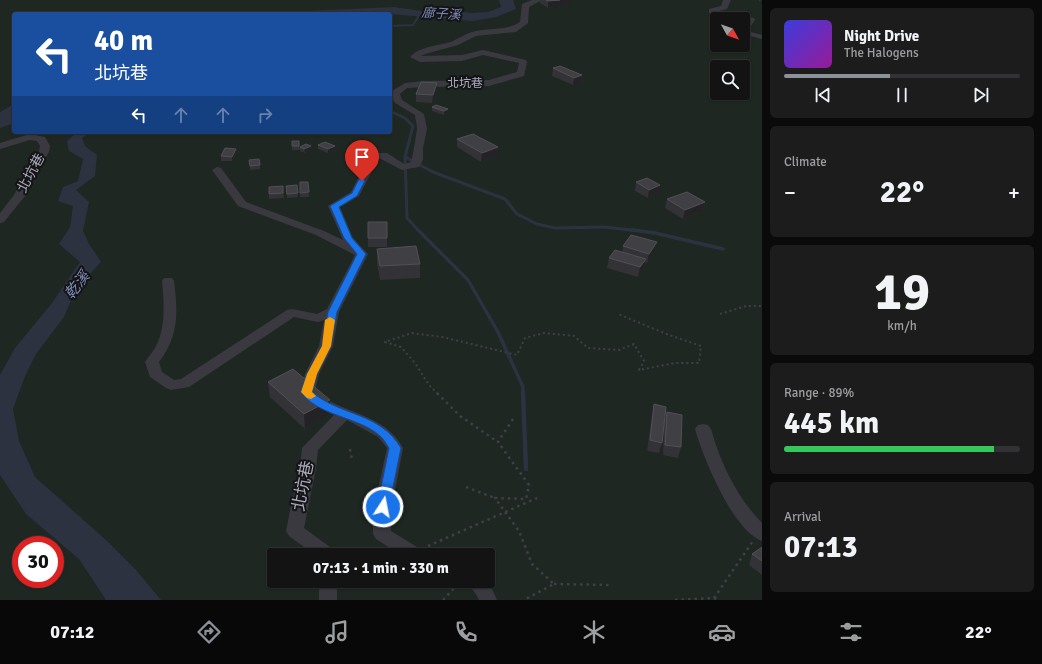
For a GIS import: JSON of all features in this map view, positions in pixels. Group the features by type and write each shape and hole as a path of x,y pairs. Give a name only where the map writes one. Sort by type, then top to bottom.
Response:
{"street":[{"name":"北坑巷","path":"362,254 348,238 334,206 355,194 375,155 383,155 407,166 415,165 418,160 418,148 422,129 419,114 398,101 395,93 405,86 418,84 489,83 521,74 523,62 483,52 462,58 420,59 414,57 422,52 455,43 474,34 513,30 524,23 525,6 538,0"},
{"path":"715,12 712,11 724,7 727,0"},
{"path":"750,33 762,37"},
{"name":"北坑巷","path":"0,146 30,137 41,139 45,146 44,152 28,177 19,196 0,220"},
{"path":"217,170 242,204 320,233 362,254 332,312 326,346 312,374 307,392 317,402 345,413 384,433 395,448 382,512 382,534 406,548"},
{"path":"168,281 171,306 164,345 152,362 155,374 171,385 184,384 292,313 318,318 332,312"},
{"name":"北坑巷","path":"318,548 294,531 298,506 308,469 310,448 345,413"},
{"path":"703,429 707,448 727,489 747,519 761,533"},
{"path":"328,588 328,600"},
{"path":"483,588 488,600"}],"path":[{"path":"720,314 746,306 762,306"},
{"path":"466,487 495,498 526,499 529,485 498,442 460,416 429,386 415,363 401,347 385,342 412,333 442,337 517,355 525,338 544,333 574,336 588,348 619,350 634,344 644,361 639,370 675,363 699,363 701,346 678,340 648,325 618,314"},
{"path":"498,442 513,420"},
{"path":"350,449 352,460"},
{"path":"495,498 518,531 532,564 554,584"},
{"path":"429,548 537,498"},
{"path":"714,599 761,533"},
{"path":"524,600 554,584 612,585"},
{"path":"444,600 455,588"},
{"path":"675,600 719,600"}],"shaded area":[{"path":"0,0 762,0 762,600 0,600"}],"water":[{"name":"廍子溪","path":"499,0 513,0 516,9 496,17 473,21 392,14 392,12 286,12 394,7 429,12 457,11 472,13 488,12 501,7"},
{"path":"12,105 12,124 0,128 0,112"},
{"name":"乾溪","path":"75,134 88,134 82,138 85,146 97,155 95,176 76,190 89,202 83,231 89,244 101,262 76,289 64,317 36,354 25,376 13,409 19,441 35,477 106,540 136,570 161,600 106,600 79,559 64,546 64,536 52,536 26,514 0,475 0,375 15,348 52,303 80,262 59,244 70,227 73,206 58,201 63,187 78,181 83,159 69,151 67,141"}],"building":[{"path":"560,66 582,75 574,78 553,68"},
{"path":"421,82 437,83 433,95 416,94"},
{"path":"436,105 448,109 444,111 432,107"},
{"path":"473,134 498,147 482,153 457,139"},
{"path":"292,141 299,141 299,146 292,146"},
{"path":"325,142 335,146 328,149 318,145"},
{"path":"306,144 311,146 304,149 300,147"},
{"path":"225,148 236,149 232,157 221,156"},
{"path":"259,159 260,165 250,166 249,160"},
{"path":"647,178 660,185 649,190 636,182"},
{"path":"300,182 308,182 309,192 300,193"},
{"path":"297,185 298,193 287,194 286,186"},
{"path":"283,186 283,193 269,194 269,187"},
{"path":"687,192 705,202 685,210 667,199"},
{"path":"368,222 387,222 387,238 368,238"},
{"path":"631,235 657,242 649,254 623,246"},
{"path":"416,246 420,264 380,266 377,249"},
{"path":"615,250 646,259 640,267 609,258"},
{"path":"293,369 330,400 304,414 268,382"},
{"path":"654,404 666,407 662,443 650,440"},
{"path":"667,412 682,415 681,447 665,445"},
{"path":"762,547 762,561 752,554"}],"waterway":[{"name":"廍子溪","path":"392,26 413,25 420,14"},
{"path":"392,112 405,118 413,126 405,157"},
{"path":"405,157 433,172 505,199 517,214 537,224 555,228 604,227 638,231"},
{"path":"405,157 407,218 419,231"},
{"path":"632,230 638,231"},
{"path":"419,231 468,280 498,332 523,387 523,393"},
{"path":"638,231 655,233 723,249"},
{"path":"523,393 526,469"}],"slow traffic":[{"path":"311,396 307,392 312,374 326,346 330,320"}],"route":[{"path":"362,181 355,194 334,206 348,238 362,254 332,312 326,346 312,374 307,392 317,402 366,423 384,433 395,448 383,507"}]}
